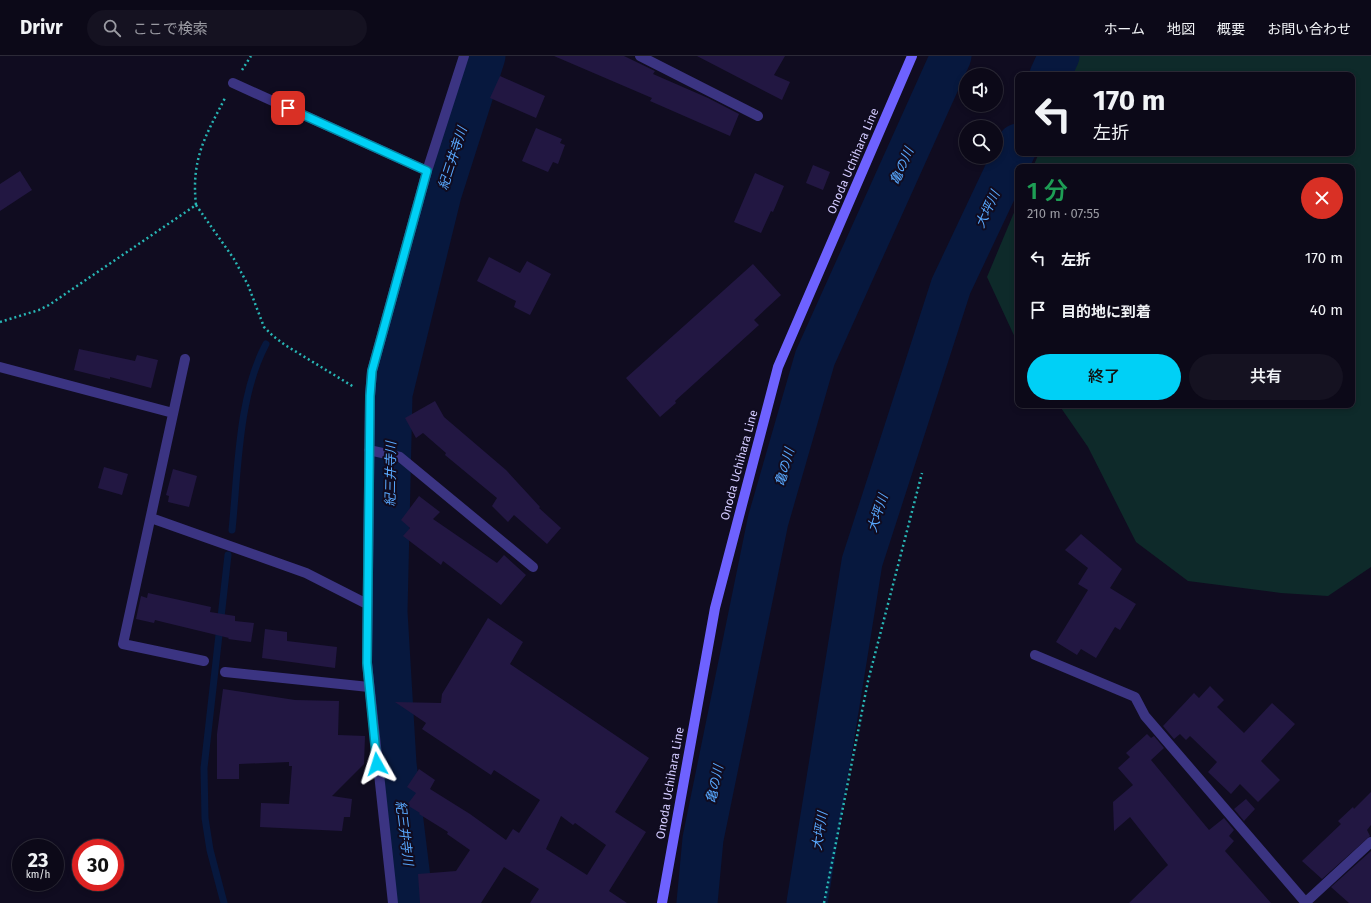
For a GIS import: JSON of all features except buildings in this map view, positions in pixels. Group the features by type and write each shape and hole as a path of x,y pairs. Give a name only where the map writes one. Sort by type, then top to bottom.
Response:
{"main road":[{"name":"Onoda Uchihara Line","path":"662,903 715,608 778,367 912,56"}],"street":[{"path":"393,903 367,663 369,450 372,371 427,171 464,56"},
{"path":"640,56 758,116"},
{"path":"233,82 427,171"},
{"path":"185,359 123,644 204,661"},
{"path":"0,367 173,413"},
{"path":"369,450 400,457 533,567"},
{"path":"151,518 306,573 367,604"},
{"path":"1035,655 1135,697 1145,716 1306,903 1371,842"},
{"path":"225,672 369,687"}],"path":[{"path":"251,56 233,82 205,137 196,163 194,187 196,205 234,259 248,285 264,327 285,345 370,396"},
{"path":"0,322 49,306 196,205"},
{"path":"824,903 868,681 922,473"}],"green space":[{"path":"1079,56 1371,56 1371,567 1328,596 1281,593 1188,581 1136,542 1088,447 1061,408 1355,408 1355,164 1034,164 1038,156 1355,156 1355,72 1072,72"},
{"path":"1015,210 1015,338 987,277"}],"waterway":[{"name":"紀三井寺川","path":"413,903 396,764 387,612 392,394 441,194 485,56"},
{"name":"亀の川","path":"697,903 703,839 768,521 815,358 951,56"},
{"name":"大坪川","path":"1051,72 1059,56"},
{"name":"大坪川","path":"807,903 862,562 951,286 1015,150"},
{"path":"232,530 238,459 245,410 250,387 266,344"},
{"path":"224,903 210,850 205,818 204,768 228,555"}],"route":[{"path":"288,108 427,171 372,371 370,396 367,663 377,764"}]}
